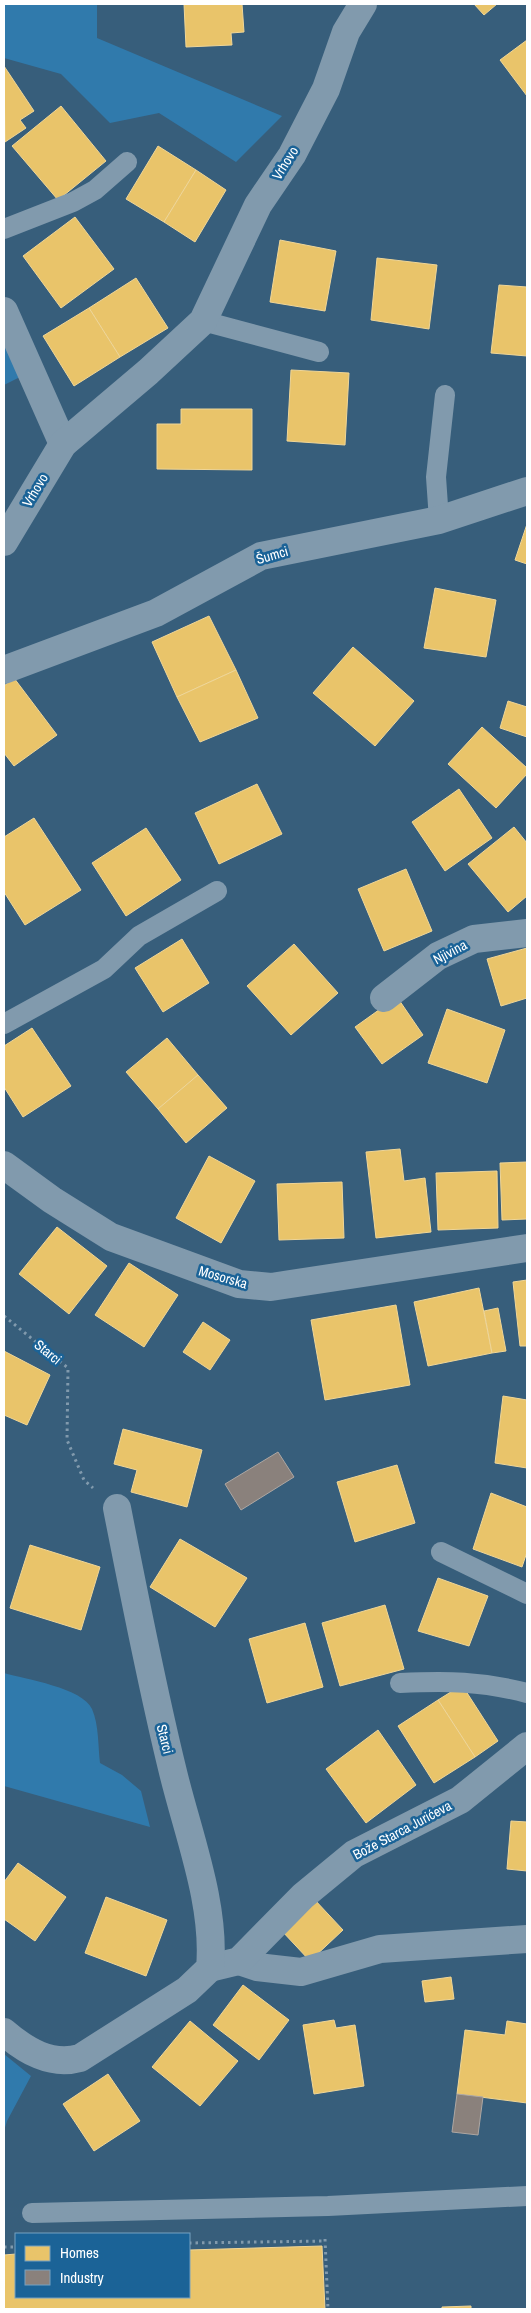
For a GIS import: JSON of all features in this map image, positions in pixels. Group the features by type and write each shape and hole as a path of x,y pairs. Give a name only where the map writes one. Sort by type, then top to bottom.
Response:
{"street":[{"name":"Vrhovo","path":"4,542 63,444 148,372 203,321 258,205 292,155 321,98 346,32 363,4"},
{"path":"4,310 63,444"},
{"name":"Šumci","path":"4,670 156,613 261,556 439,520 527,491"},
{"name":"Njivina","path":"384,998 438,956 474,939 527,933"},
{"name":"Mosorska","path":"4,1165 52,1200 111,1238 238,1284 271,1287 527,1248"},
{"name":"Starci","path":"117,1508 150,1680 205,1898 212,1944 210,1968"},
{"name":"Bože Starca Jurićeva","path":"239,1961 303,1896 354,1854 460,1800 527,1746"},
{"path":"4,2032 22,2047 40,2056 69,2061 80,2058 187,1990 210,1968 239,1961 257,1966 301,1972 380,1949 527,1939"}],"lane":[{"path":"4,229 73,202 95,190 127,162"},
{"path":"203,321 319,352"},
{"path":"439,520 436,477 445,395"},
{"path":"4,1024 104,969 140,936 216,891"},
{"path":"441,1552 527,1594"},
{"path":"400,1683 454,1681 502,1687 527,1694"},
{"path":"32,2213 328,2206 527,2196"}],"path":[{"name":"Starci","path":"4,1316 68,1368 67,1440 84,1480 117,1508"},
{"path":"328,2206 324,2241 328,2309"},
{"path":"190,2243 324,2241"}],"shaded area":[{"path":"4,4 97,4 97,38 282,116 236,162 159,113 110,123 61,74 4,58"},
{"path":"4,337 22,376 4,385"},
{"path":"4,1673 52,1685 77,1695 86,1702 92,1709 96,1722 100,1763 122,1775 141,1791 150,1827 4,1786"},
{"path":"4,2054 31,2076 7,2121 4,2131"}],"building: Homes":[{"path":"184,4 242,4 244,32 231,33 232,45 186,47"},
{"path":"474,4 497,4 484,15"},
{"path":"527,40 527,96 500,60"},
{"path":"4,66 34,111 20,120 26,128 5,142"},
{"path":"61,106 106,161 58,200 12,146"},
{"path":"158,146 196,170 164,222 126,199"},
{"path":"196,170 226,190 195,242 164,222"},
{"path":"75,217 114,269 61,308 23,256"},
{"path":"280,240 336,251 325,311 270,302"},
{"path":"377,258 437,265 429,329 371,320"},
{"path":"136,278 168,328 120,357 89,308"},
{"path":"499,285 527,287 527,356 491,353"},
{"path":"89,308 120,357 74,386 43,336"},
{"path":"291,370 349,373 345,445 287,441"},
{"path":"181,409 252,409 252,470 157,469 157,424 181,424"},
{"path":"527,524 527,564 515,560"},
{"path":"435,588 496,600 486,657 424,648"},
{"path":"209,616 236,670 177,697 152,642"},
{"path":"353,647 414,701 375,746 313,693"},
{"path":"236,670 258,718 200,742 177,697"},
{"path":"14,678 57,735 14,766 4,753 4,686"},
{"path":"508,701 527,707 527,737 500,728"},
{"path":"482,727 527,768 527,774 496,808 448,764"},
{"path":"257,784 282,834 219,864 195,813"},
{"path":"459,789 492,838 445,871 412,822"},
{"path":"34,818 81,890 25,925 4,892 4,837"},
{"path":"514,827 527,843 527,896 508,912 468,864"},
{"path":"146,828 181,880 126,916 92,863"},
{"path":"406,869 432,931 384,951 358,889"},
{"path":"182,939 209,983 163,1012 135,968"},
{"path":"294,944 338,993 291,1035 247,986"},
{"path":"527,948 527,998 501,1006 487,959"},
{"path":"397,997 423,1035 382,1064 355,1027"},
{"path":"447,1009 505,1030 487,1083 428,1063"},
{"path":"32,1028 71,1086 23,1117 4,1087 4,1046"},
{"path":"167,1038 198,1075 158,1109 126,1072"},
{"path":"198,1075 227,1108 186,1143 158,1109"},
{"path":"400,1149 404,1181 425,1178 431,1232 376,1238 366,1152"},
{"path":"209,1156 255,1181 221,1243 176,1218"},
{"path":"527,1162 527,1219 502,1220 500,1163"},
{"path":"497,1171 498,1228 438,1230 436,1173"},
{"path":"342,1182 344,1238 279,1240 277,1184"},
{"path":"57,1227 107,1266 69,1314 19,1274"},
{"path":"129,1263 178,1295 144,1347 95,1315"},
{"path":"527,1280 527,1346 520,1346 513,1282"},
{"path":"479,1288 492,1353 428,1366 414,1302"},
{"path":"396,1305 410,1385 325,1400 311,1320"},
{"path":"498,1308 506,1351 492,1353 484,1311"},
{"path":"203,1322 230,1340 210,1370 183,1352"},
{"path":"4,1351 50,1375 27,1425 4,1415"},
{"path":"503,1396 527,1400 527,1468 495,1463"},
{"path":"123,1429 202,1450 187,1507 131,1492 137,1470 114,1464"},
{"path":"397,1465 415,1523 355,1542 337,1482"},
{"path":"491,1493 527,1507 527,1552 522,1567 473,1549"},
{"path":"180,1539 247,1578 215,1627 150,1587"},
{"path":"30,1545 100,1567 81,1630 10,1608"},
{"path":"438,1578 488,1596 469,1646 418,1631"},
{"path":"385,1605 404,1669 340,1686 322,1623"},
{"path":"305,1623 323,1687 267,1703 249,1639"},
{"path":"462,1685 498,1741 475,1757 438,1700"},
{"path":"438,1700 475,1757 434,1783 398,1726"},
{"path":"378,1730 416,1785 366,1823 326,1769"},
{"path":"511,1821 527,1822 527,1871 507,1869"},
{"path":"18,1863 66,1897 35,1941 4,1919 4,1882"},
{"path":"106,1897 167,1920 146,1976 85,1953"},
{"path":"314,1899 343,1930 310,1961 281,1930"},
{"path":"451,1977 454,1999 425,2002 422,1981"},
{"path":"243,1985 289,2020 259,2060 213,2025"},
{"path":"334,2020 336,2028 355,2025 364,2086 314,2094 303,2025"},
{"path":"190,2021 238,2061 200,2106 152,2067"},
{"path":"507,2021 527,2024 527,2103 457,2094 465,2030 505,2035"},
{"path":"108,2074 140,2121 94,2151 63,2104"},
{"path":"322,2246 325,2309 4,2309 4,2255 15,2254 15,2298 190,2298 190,2250"},
{"path":"471,2306 471,2309 442,2309 442,2307"}],"building: Industry":[{"path":"278,1452 294,1477 241,1510 225,1484"},
{"path":"457,2094 483,2097 478,2135 452,2132"}]}
